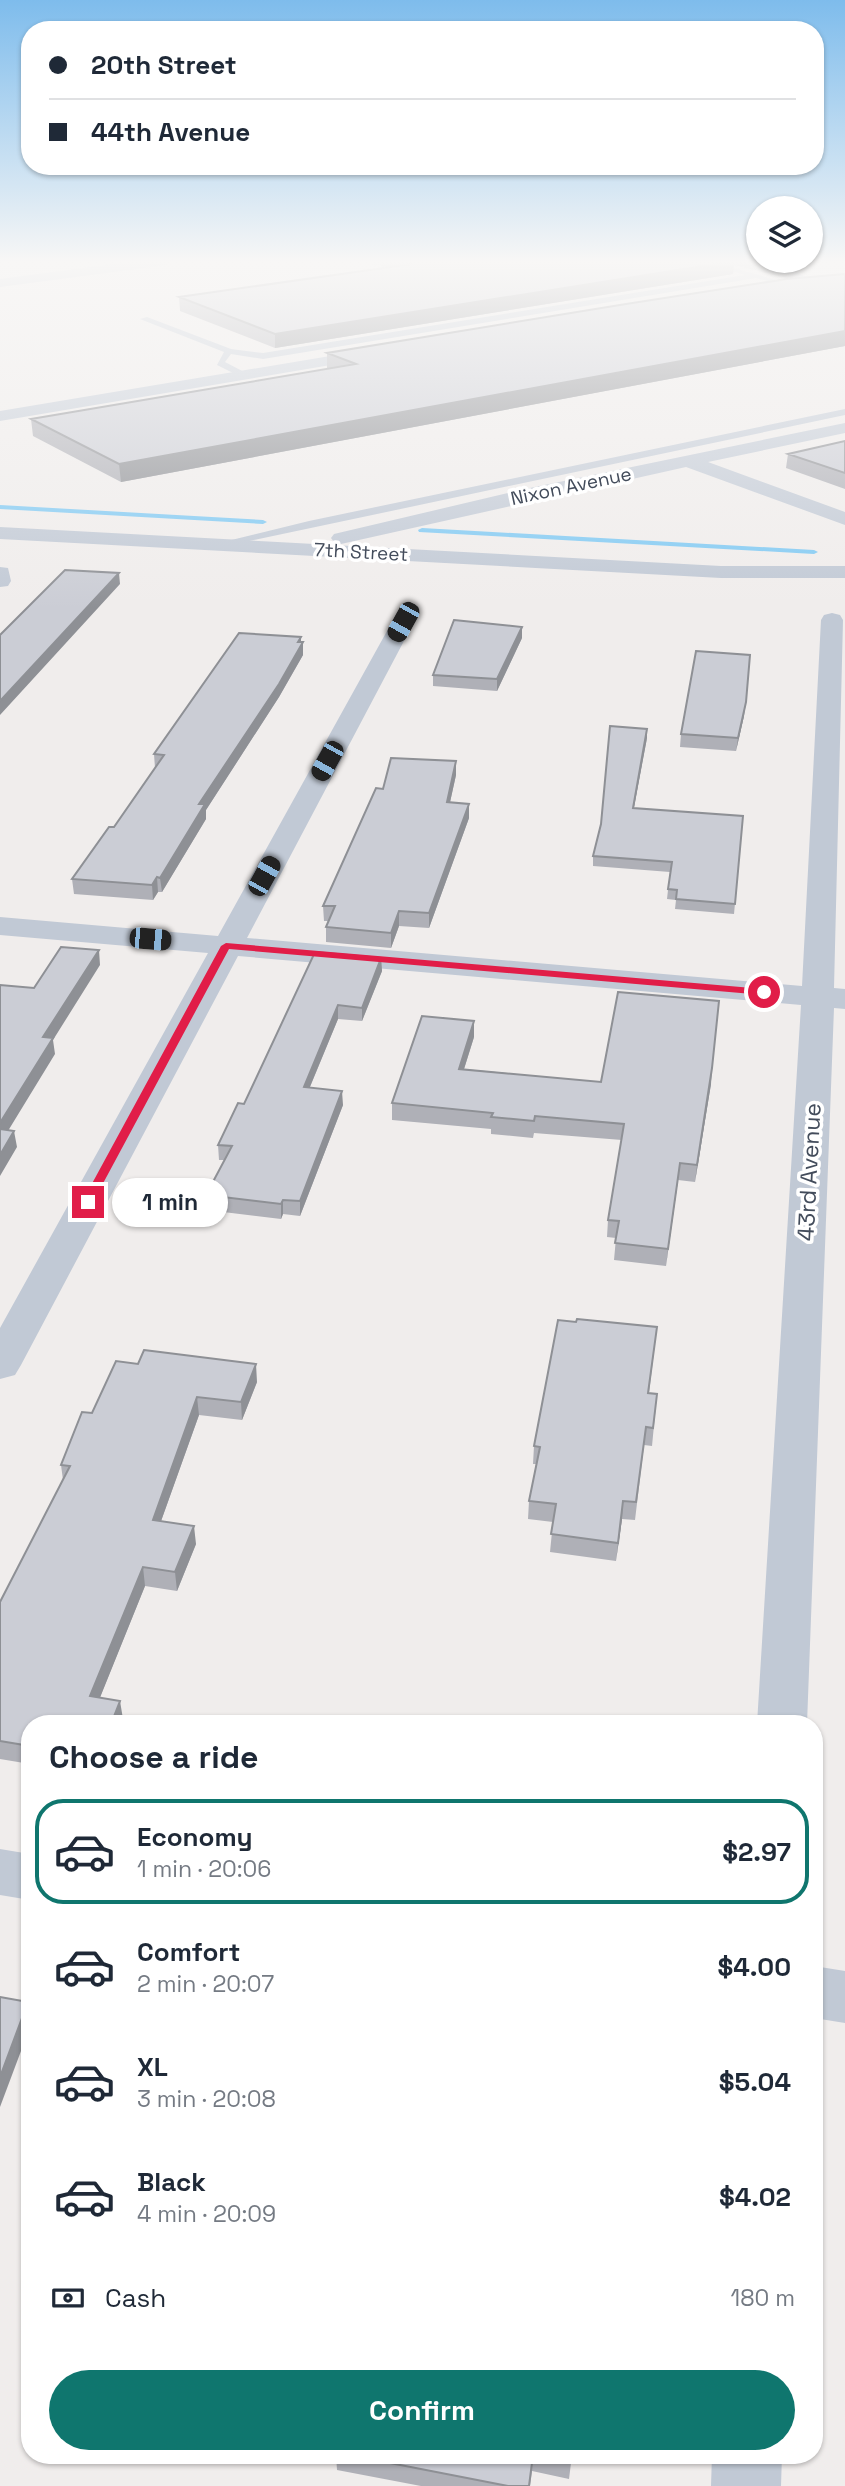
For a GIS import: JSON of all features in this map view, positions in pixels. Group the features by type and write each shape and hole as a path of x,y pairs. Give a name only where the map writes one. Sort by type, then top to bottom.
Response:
{"street":[{"path":"0,415 225,377"},
{"name":"Nixon Avenue","path":"298,548 525,495 845,428"},
{"path":"687,461 845,519"},
{"name":"7th Street","path":"0,533 721,572 845,572"},
{"path":"0,573 0,580"},
{"name":"43rd Avenue","path":"783,1715 832,998 832,620"},
{"path":"0,1365 403,622"},
{"path":"0,926 832,998"},
{"path":"0,1872 21,1876"},
{"path":"823,1993 845,1997"},
{"path":"746,2486 747,2464"}],"lane":[{"path":"221,544 845,412"}],"building":[{"path":"279,377 594,377 119,464 31,419"},
{"path":"845,441 845,473 788,454"},
{"path":"65,570 119,573 0,701 0,635"},
{"path":"454,620 522,627 497,679 433,675"},
{"path":"239,633 301,637 298,642 303,642 279,684 199,804 205,804 160,878 157,877 152,885 72,879 109,827 114,827 164,755 154,754"},
{"path":"696,651 750,655 746,702 738,738 681,734"},
{"path":"610,726 647,729 633,808 743,816 735,904 676,899 677,890 668,889 672,862 593,856 601,824"},
{"path":"391,758 456,761 447,802 469,804 429,913 399,911 391,933 326,927 335,906 323,906 376,788 383,789"},
{"path":"61,947 99,950 43,1037 53,1038 0,1123 0,985 34,988"},
{"path":"315,952 381,958 362,1008 338,1005 304,1087 342,1091 300,1201 283,1200 281,1204 206,1195 232,1146 218,1145 238,1103 244,1104"},
{"path":"618,992 719,1001 697,1165 680,1163 668,1249 615,1243 619,1221 608,1220 624,1124 535,1116 534,1121 491,1117 493,1113 392,1103 422,1016 474,1021 459,1069 601,1082"},
{"path":"0,1129 14,1131 0,1155"},
{"path":"577,1319 657,1327 648,1393 657,1394 653,1428 646,1427 636,1502 623,1501 618,1543 551,1534 556,1504 529,1501 540,1447 534,1446 558,1320 576,1322"},
{"path":"144,1350 256,1364 241,1402 197,1397 153,1520 194,1526 175,1572 143,1567 90,1696 120,1701 115,1715 21,1715 21,1744 0,1741 0,1602 70,1466 61,1465 82,1412 92,1413 116,1361 138,1364"},
{"path":"0,1997 21,2001 21,2021 0,2077"},
{"path":"395,2464 532,2464 529,2486 508,2486"}],"waterway":[{"path":"0,507 263,522"},
{"path":"422,530 814,552"}],"route":[{"path":"88,1202 226,946 764,992"}]}
